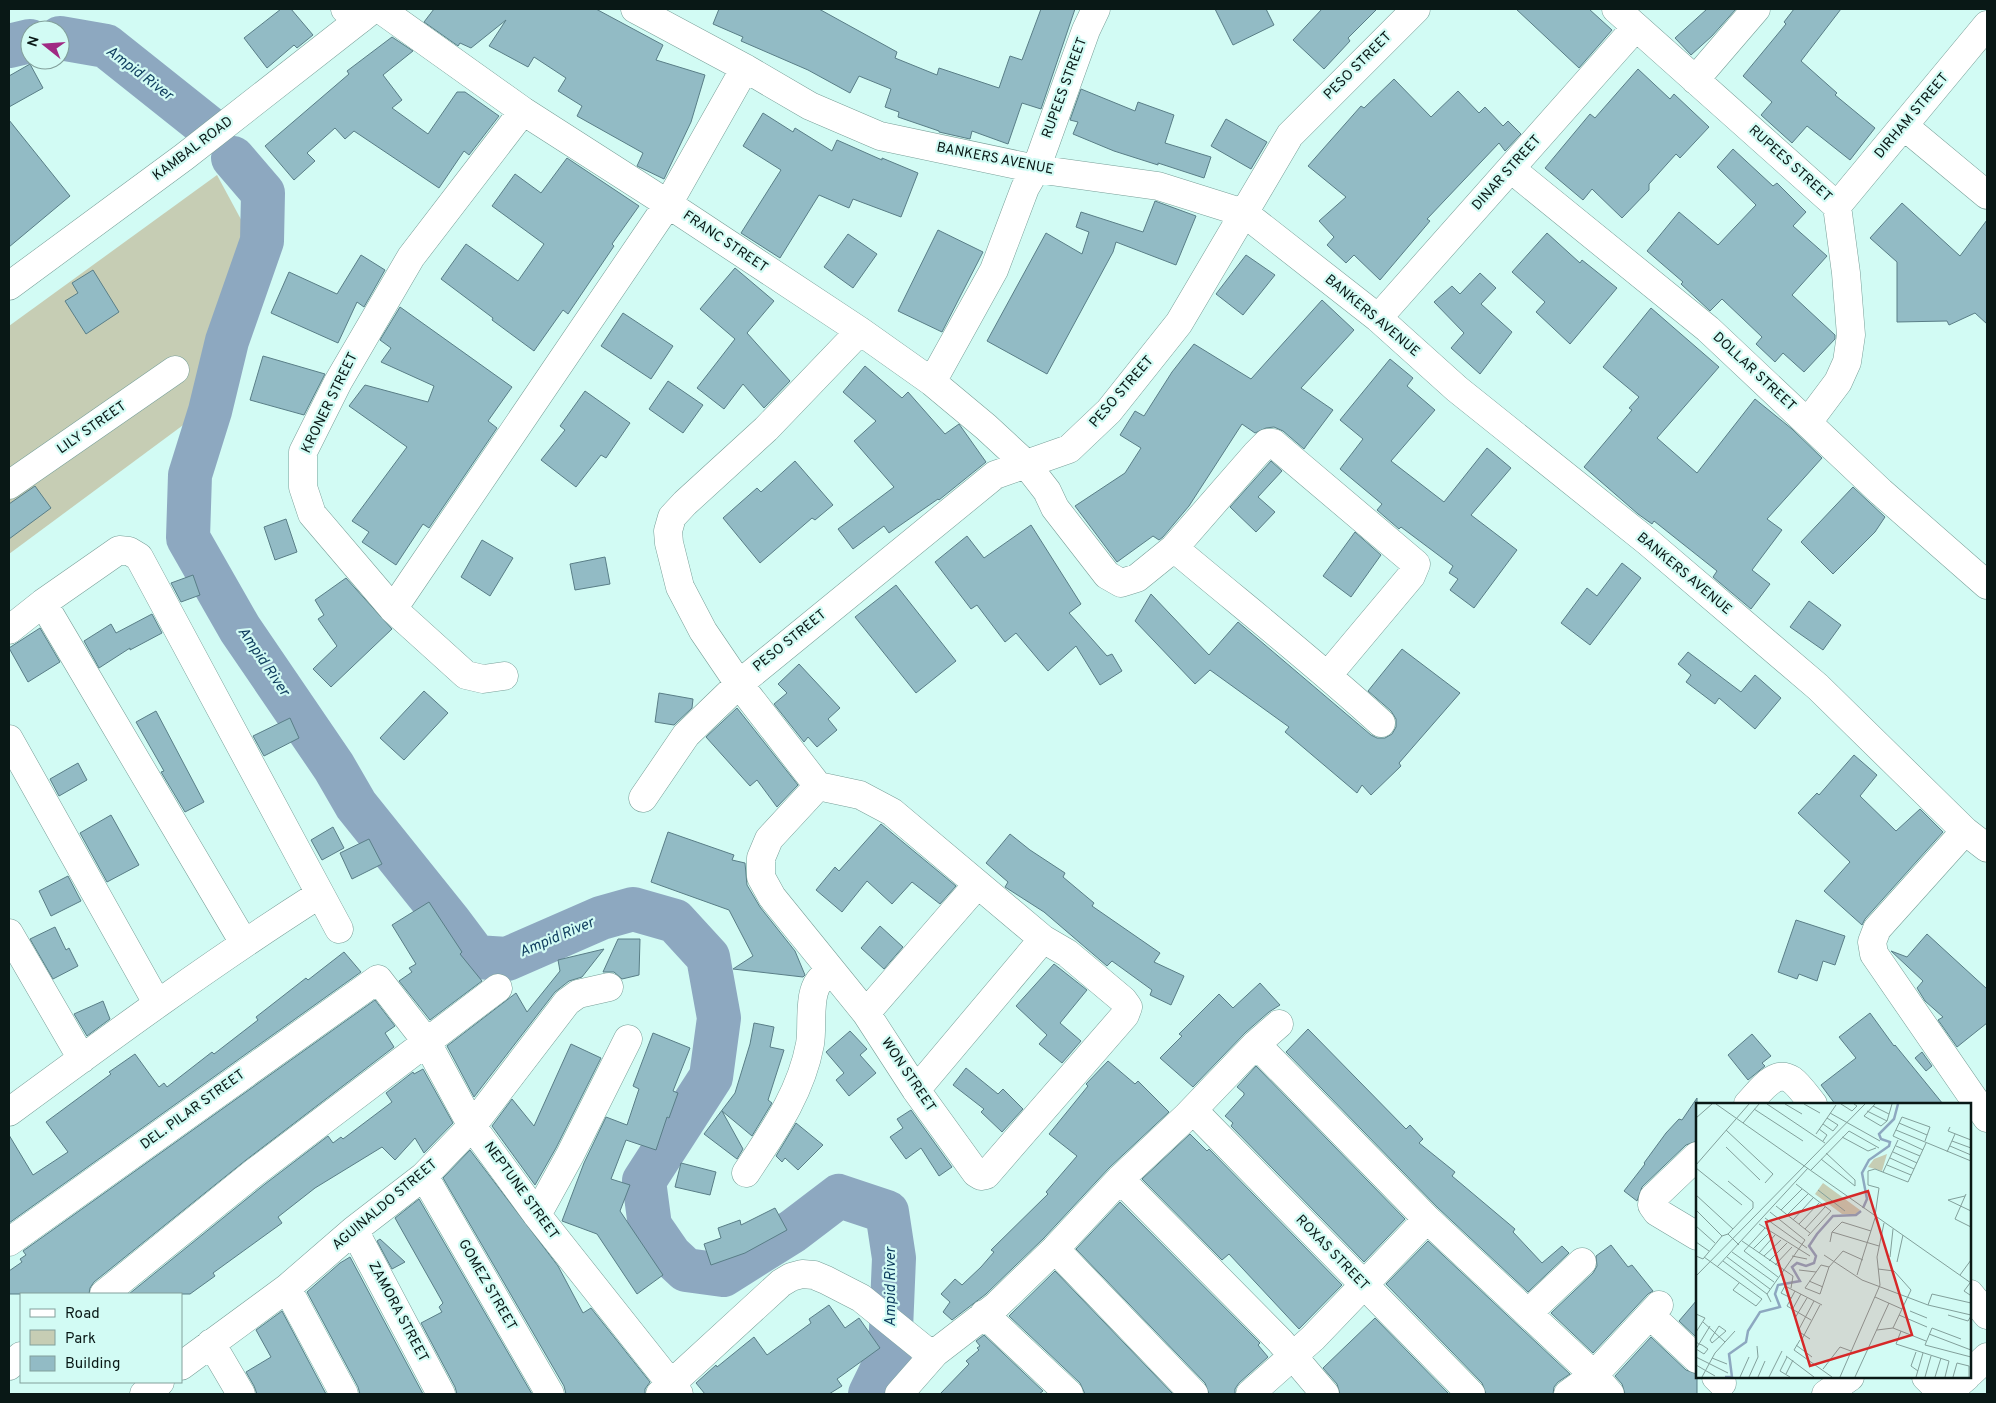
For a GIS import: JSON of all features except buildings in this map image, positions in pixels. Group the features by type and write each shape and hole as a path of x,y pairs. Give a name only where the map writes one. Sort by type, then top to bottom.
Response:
{"street":[{"name":"BANKERS AVENUE","path":"634,9 745,68 810,106 880,136 1036,169 1158,186 1244,213 1378,318 1457,389 1648,542 1818,688 1964,831 1987,848"},
{"name":"RUPEES STREET","path":"932,382 994,270 1025,188 1036,169 1086,30 1096,9"},
{"name":"PESO STREET","path":"643,798 686,735 739,684 995,475 1069,449 1109,411 1179,323 1290,135 1416,9"},
{"name":"RUPEES STREET","path":"1616,9 1837,206 1846,273 1851,335 1847,362 1838,382 1808,422"},
{"path":"1695,80 1756,9"},
{"name":"FRANC STREET","path":"364,11 414,33 523,111 860,331 932,382 986,427 1026,464 1047,491 1055,508 1106,575 1121,583 1137,578 1174,548 1256,454 1267,443 1273,443 1416,564 1411,576 1328,675"},
{"name":"KAMBAL ROAD","path":"9,286 184,157 364,11"},
{"name":"DIRHAM STREET","path":"1837,206 1987,25"},
{"name":"DINAR STREET","path":"1378,318 1636,27"},
{"path":"393,609 668,204 745,68"},
{"name":"KRONER STREET","path":"504,676 483,680 466,675 393,609 312,514 303,487 303,452 338,382 411,257 523,111"},
{"path":"1904,126 1987,195"},
{"name":"DOLLAR STREET","path":"1511,169 1708,329 1881,492 1984,576"},
{"path":"860,331 766,429 685,503 672,517 668,531 669,543 680,587 703,631 739,684 818,786 860,795 892,812 977,886 1043,939 916,1090"},
{"name":"LILY STREET","path":"9,485 175,370"},
{"path":"1174,548 1328,675 1381,723"},
{"path":"9,630 43,603 119,550 129,551 139,557 339,930"},
{"path":"43,603 244,943"},
{"path":"9,739 157,1003"},
{"name":"WON STREET","path":"818,786 769,840 761,858 761,877 772,897 866,1013 916,1090 976,1173 983,1176 1125,1015 1128,1007 1123,1000 1067,953 1043,939"},
{"path":"1964,831 1877,929 1872,942 1874,954 1987,1118"},
{"path":"866,1013 977,886"},
{"path":"9,1112 157,1003 244,943 320,894"},
{"path":"9,933 82,1058"},
{"path":"746,1173 784,1115 797,1088 807,1061 811,1042 813,1023 812,1002 815,990 820,980 832,972"},
{"name":"NEPTUNE STREET","path":"377,979 382,982 426,1041 472,1126 670,1391"},
{"name":"DEL. PILAR STREET","path":"9,1242 377,979"},
{"name":"AGUINALDO STREET","path":"182,1365 287,1288 354,1230 424,1176 472,1126 567,1002 578,994 609,987"},
{"path":"105,1293 255,1172 498,988"},
{"path":"899,1394 935,1353 996,1306 1055,1249 1120,1179 1193,1110 1256,1044 1279,1024"},
{"path":"537,1215 570,1155 628,1039"},
{"path":"1256,1044 1427,1219 1602,1384"},
{"path":"1749,1103 1770,1081 1781,1077 1792,1080 1812,1103"},
{"name":"ROXAS STREET","path":"1193,1110 1471,1394"},
{"path":"1696,1157 1653,1198 1652,1205 1657,1212 1696,1235"},
{"name":"GOMEZ STREET","path":"424,1176 550,1394"},
{"path":"1120,1179 1280,1341 1325,1394"},
{"path":"1250,1394 1293,1357 1427,1219"},
{"name":"ZAMORA STREET","path":"354,1230 441,1394"},
{"path":"1055,1249 1194,1394"},
{"path":"1528,1313 1582,1262"},
{"path":"670,1391 781,1283 791,1277 802,1274 814,1275 861,1298 924,1349 935,1353"},
{"path":"287,1288 344,1394"},
{"path":"1971,1295 1987,1315"},
{"path":"1568,1394 1602,1384 1655,1310 1696,1359"},
{"path":"984,1314 1066,1393"},
{"path":"211,1343 241,1394"},
{"path":"9,1366 20,1357"},
{"path":"1971,1372 1987,1357"},
{"path":"1826,1394 1849,1378"},
{"path":"1927,1378 1945,1394 1965,1378"},
{"path":"144,1394 159,1383"}],"green space":[{"path":"217,175 251,238 190,420 9,554 9,326"}],"waterway":[{"name":"Ampid River","path":"70,40 106,46 209,128"},
{"name":"Ampid River","path":"9,46 20,43"},
{"name":"Ampid River","path":"233,158 263,193 262,241 227,341 210,411 190,475 188,538 240,629 334,767 356,805 476,957 507,959 601,918 633,909 675,921 708,957 719,1018 711,1077 644,1181 650,1226 670,1255 686,1270 723,1275 793,1231 839,1196 887,1212 894,1258 890,1353 870,1394"}]}
